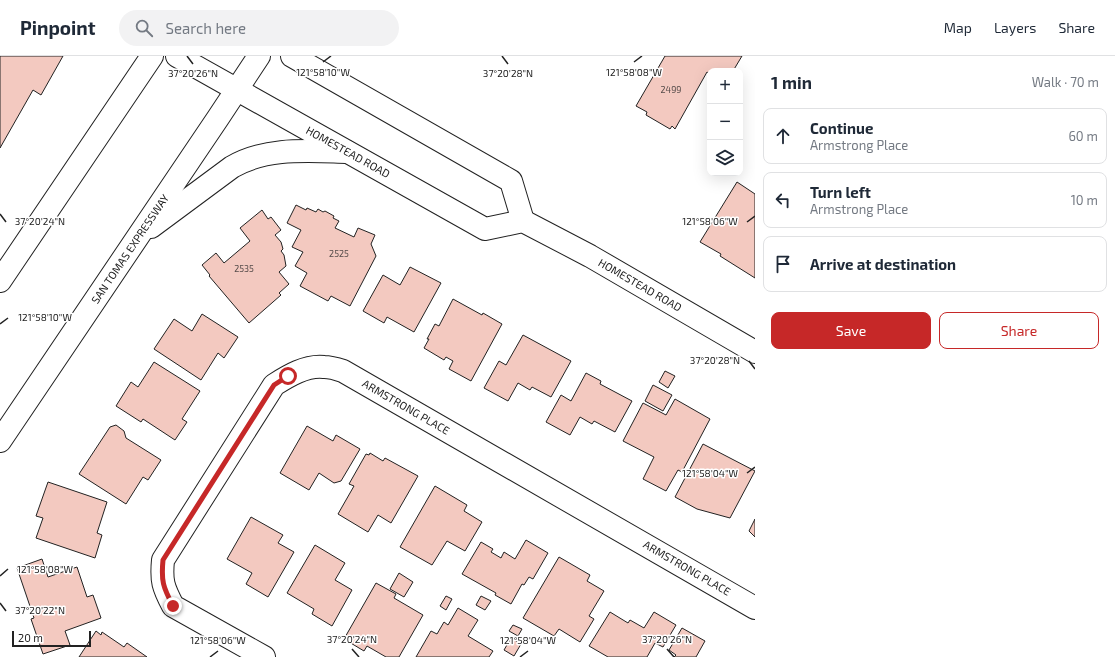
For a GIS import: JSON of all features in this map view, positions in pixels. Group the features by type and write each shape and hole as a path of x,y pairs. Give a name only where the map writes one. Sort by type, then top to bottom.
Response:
{"main road":[{"path":"0,281 152,56"},
{"name":"HOMESTEAD ROAD","path":"177,56 485,229 523,220 590,256 755,352"},
{"name":"SAN TOMAS EXPRESSWAY","path":"0,441 259,56"},
{"path":"292,56 512,181 523,220"},
{"path":"137,237 232,167 243,161 258,156 299,151 347,152"},
{"name":"ARMSTRONG PLACE","path":"264,657 173,606 161,578 163,560 274,385 294,373 305,369 324,366 343,371 755,608"}],"building":[{"path":"0,56 63,56 41,95 33,90 0,148"},
{"path":"665,56 742,56 735,68 707,68 707,72 675,129 672,126 670,129 646,115 647,112 636,106"},
{"path":"737,182 755,194 755,278 720,256 721,254 700,242"},
{"path":"296,205 306,210 307,208 316,212 318,209 323,212 325,211 339,221 335,228 354,237 358,228 375,235 371,244 376,256 350,306 331,296 328,301 300,286 307,273 295,266 303,252 292,247 301,230 287,223"},
{"path":"262,210 268,219 271,217 281,230 275,235 281,242 283,249 281,251 284,255 286,266 279,272 289,284 279,293 281,295 249,323 209,276 210,275 202,265 216,253 224,263 250,241 240,228"},
{"path":"410,267 441,283 414,332 387,317 384,323 363,311 383,275 400,285"},
{"path":"453,299 502,324 471,381 449,369 453,361 446,357 444,360 424,348 435,324 439,326"},
{"path":"202,314 238,337 224,358 218,353 201,380 154,349 174,319 192,331"},
{"path":"523,335 571,361 551,397 532,387 530,390 518,383 508,401 484,388 499,361 506,365"},
{"path":"154,362 200,391 182,419 187,422 175,440 143,419 141,422 116,406 131,382 138,387"},
{"path":"665,371 675,376 668,388 659,382"},
{"path":"586,373 601,381 600,384 632,401 615,432 594,421 592,424 580,417 570,435 546,422 561,395 571,401"},
{"path":"653,385 672,395 663,411 645,401"},
{"path":"675,399 710,419 682,472 678,470 666,491 643,479 654,457 623,441 643,403 666,415"},
{"path":"116,425 124,431 126,438 161,460 148,480 143,477 126,504 79,474 110,427"},
{"path":"307,426 333,441 336,435 360,449 341,481 334,483 319,473 309,490 280,473"},
{"path":"703,444 755,471 730,518 697,509 675,497"},
{"path":"370,453 383,461 385,458 418,476 391,523 378,515 368,532 338,514 354,486 349,484 366,454 369,455"},
{"path":"48,482 107,502 97,533 102,535 95,558 36,538 43,518 36,516"},
{"path":"435,486 467,505 464,511 482,522 465,551 447,541 432,565 400,547"},
{"path":"251,517 283,535 278,543 294,552 268,597 246,584 252,573 227,559"},
{"path":"755,519 755,537 749,531"},
{"path":"526,540 548,553 533,579 529,577 524,585 522,584 511,604 495,595 496,593 462,574 481,542 493,549 491,552 501,558 504,552 515,559"},
{"path":"315,545 345,563 335,580 352,590 332,626 312,614 314,609 287,593"},
{"path":"559,557 590,575 587,581 604,591 589,616 594,619 580,642 559,629 554,636 523,618"},
{"path":"42,559 48,577 77,567 87,597 93,595 101,618 65,631 70,645 43,654 31,619 34,618 17,568"},
{"path":"399,573 413,582 404,597 390,589"},
{"path":"376,583 396,594 394,598 423,615 399,657 386,657 367,646 364,651 344,639"},
{"path":"446,596 452,599 446,610 440,606"},
{"path":"481,596 491,601 485,610 476,605"},
{"path":"458,608 478,620 468,636 493,651 489,657 416,657 431,631 437,634 444,622 448,625"},
{"path":"610,612 628,623 630,620 644,628 654,612 676,625 663,647 655,643 647,657 608,657 589,646"},
{"path":"513,625 522,629 518,636 509,631"},
{"path":"682,628 705,641 696,657 674,657 676,655 669,650"},
{"path":"96,631 101,635 102,632 124,647 127,643 147,657 79,657"},
{"path":"511,638 521,644 514,656 504,650"}],"route":[{"path":"173,606 161,578 163,560 274,385 288,376"}]}
